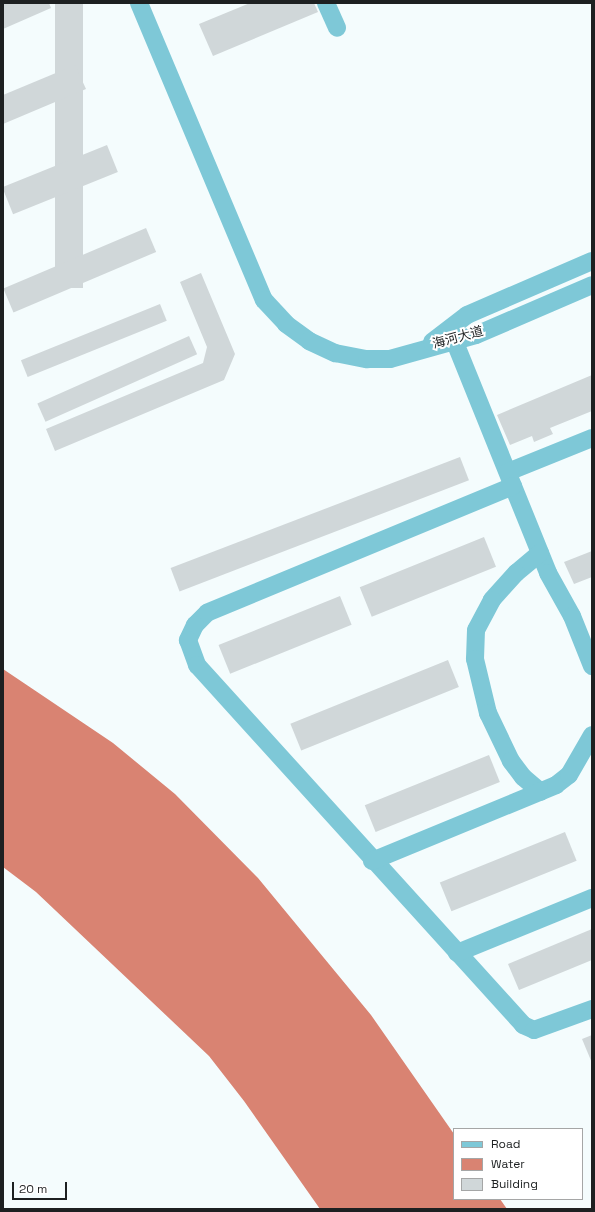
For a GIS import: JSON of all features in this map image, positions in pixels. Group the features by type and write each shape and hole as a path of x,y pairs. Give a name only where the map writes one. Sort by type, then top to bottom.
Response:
{"street":[{"path":"139,3 264,300 286,324 309,341 335,353 367,359 390,359 427,347"},
{"path":"326,3 337,28"},
{"name":"海河大道","path":"427,347 467,315 592,261"},
{"name":"海河大道","path":"427,347 476,335 592,285"},
{"path":"454,340 540,553 572,616 592,666"},
{"path":"592,438 510,479 207,613 195,625 188,640 197,665 372,861 523,1025 534,1030 592,1009"},
{"path":"540,553 516,573 492,600 476,630 475,659 488,713 511,761 523,777 541,792"},
{"path":"372,861 556,785 569,774 592,734"},
{"path":"457,953 592,898"}],"water":[{"path":"3,669 113,743 175,794 258,878 371,1015 453,1133 453,1200 501,1200 507,1209 320,1209 244,1101 209,1056 36,892 3,867"}],"building":[{"path":"3,3 49,3 51,8 3,29"},
{"path":"55,3 83,3 83,288 55,288"},
{"path":"250,3 314,3 318,12 213,56 199,24"},
{"path":"75,65 86,89 3,124 3,95"},
{"path":"107,145 118,172 13,214 3,187"},
{"path":"146,228 156,252 13,312 3,289"},
{"path":"201,273 235,354 224,380 55,451 46,429 203,363 207,347 180,282"},
{"path":"160,304 167,321 28,377 21,360"},
{"path":"189,336 197,354 45,422 37,404"},
{"path":"592,375 592,411 550,428 553,434 534,442 532,436 510,445 497,415"},
{"path":"460,457 469,480 180,591 171,568"},
{"path":"484,537 496,567 372,617 360,587"},
{"path":"592,551 592,577 574,584 564,562"},
{"path":"340,596 352,625 230,674 219,645"},
{"path":"448,660 459,687 301,751 290,724"},
{"path":"489,755 500,782 376,832 365,805"},
{"path":"565,832 577,861 451,911 440,883"},
{"path":"592,929 592,960 519,990 508,964"},
{"path":"592,1035 592,1063 582,1039"}]}
